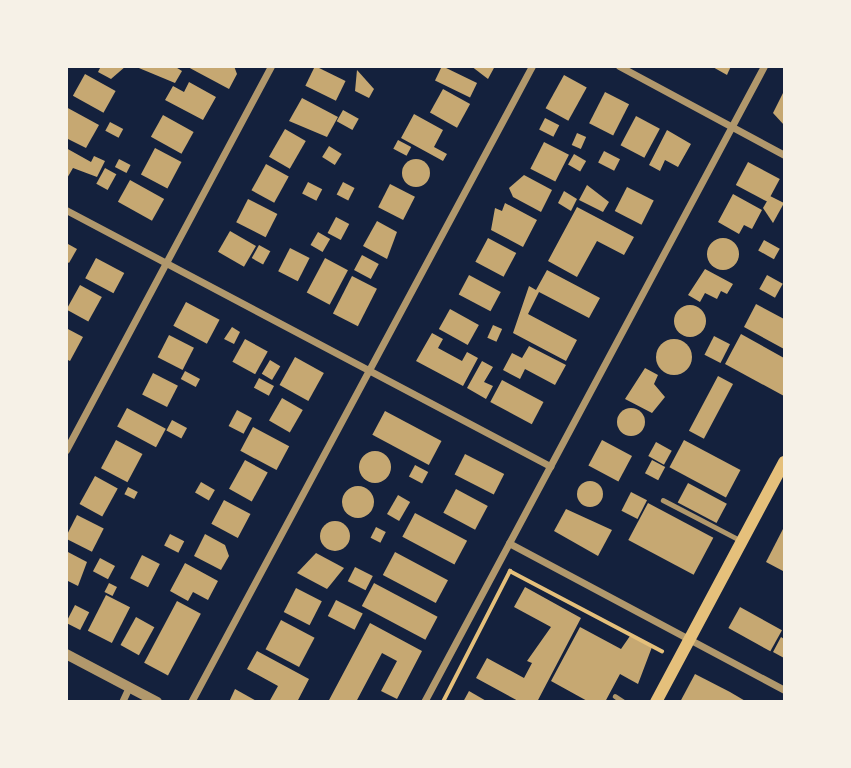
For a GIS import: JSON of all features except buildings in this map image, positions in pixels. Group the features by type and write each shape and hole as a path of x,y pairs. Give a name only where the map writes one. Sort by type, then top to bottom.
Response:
{"main road":[{"path":"656,702 785,462"}],"street":[{"path":"66,450 271,66"},
{"path":"191,702 532,66"},
{"path":"619,66 785,155"},
{"path":"424,702 764,66"},
{"path":"66,210 550,466"},
{"path":"509,542 785,690"},
{"path":"66,654 157,702"},
{"path":"122,702 129,687"}],"lane":[{"path":"663,500 742,541"},
{"path":"615,696 624,702"}],"path":[{"path":"443,702 510,571 662,651"}]}
